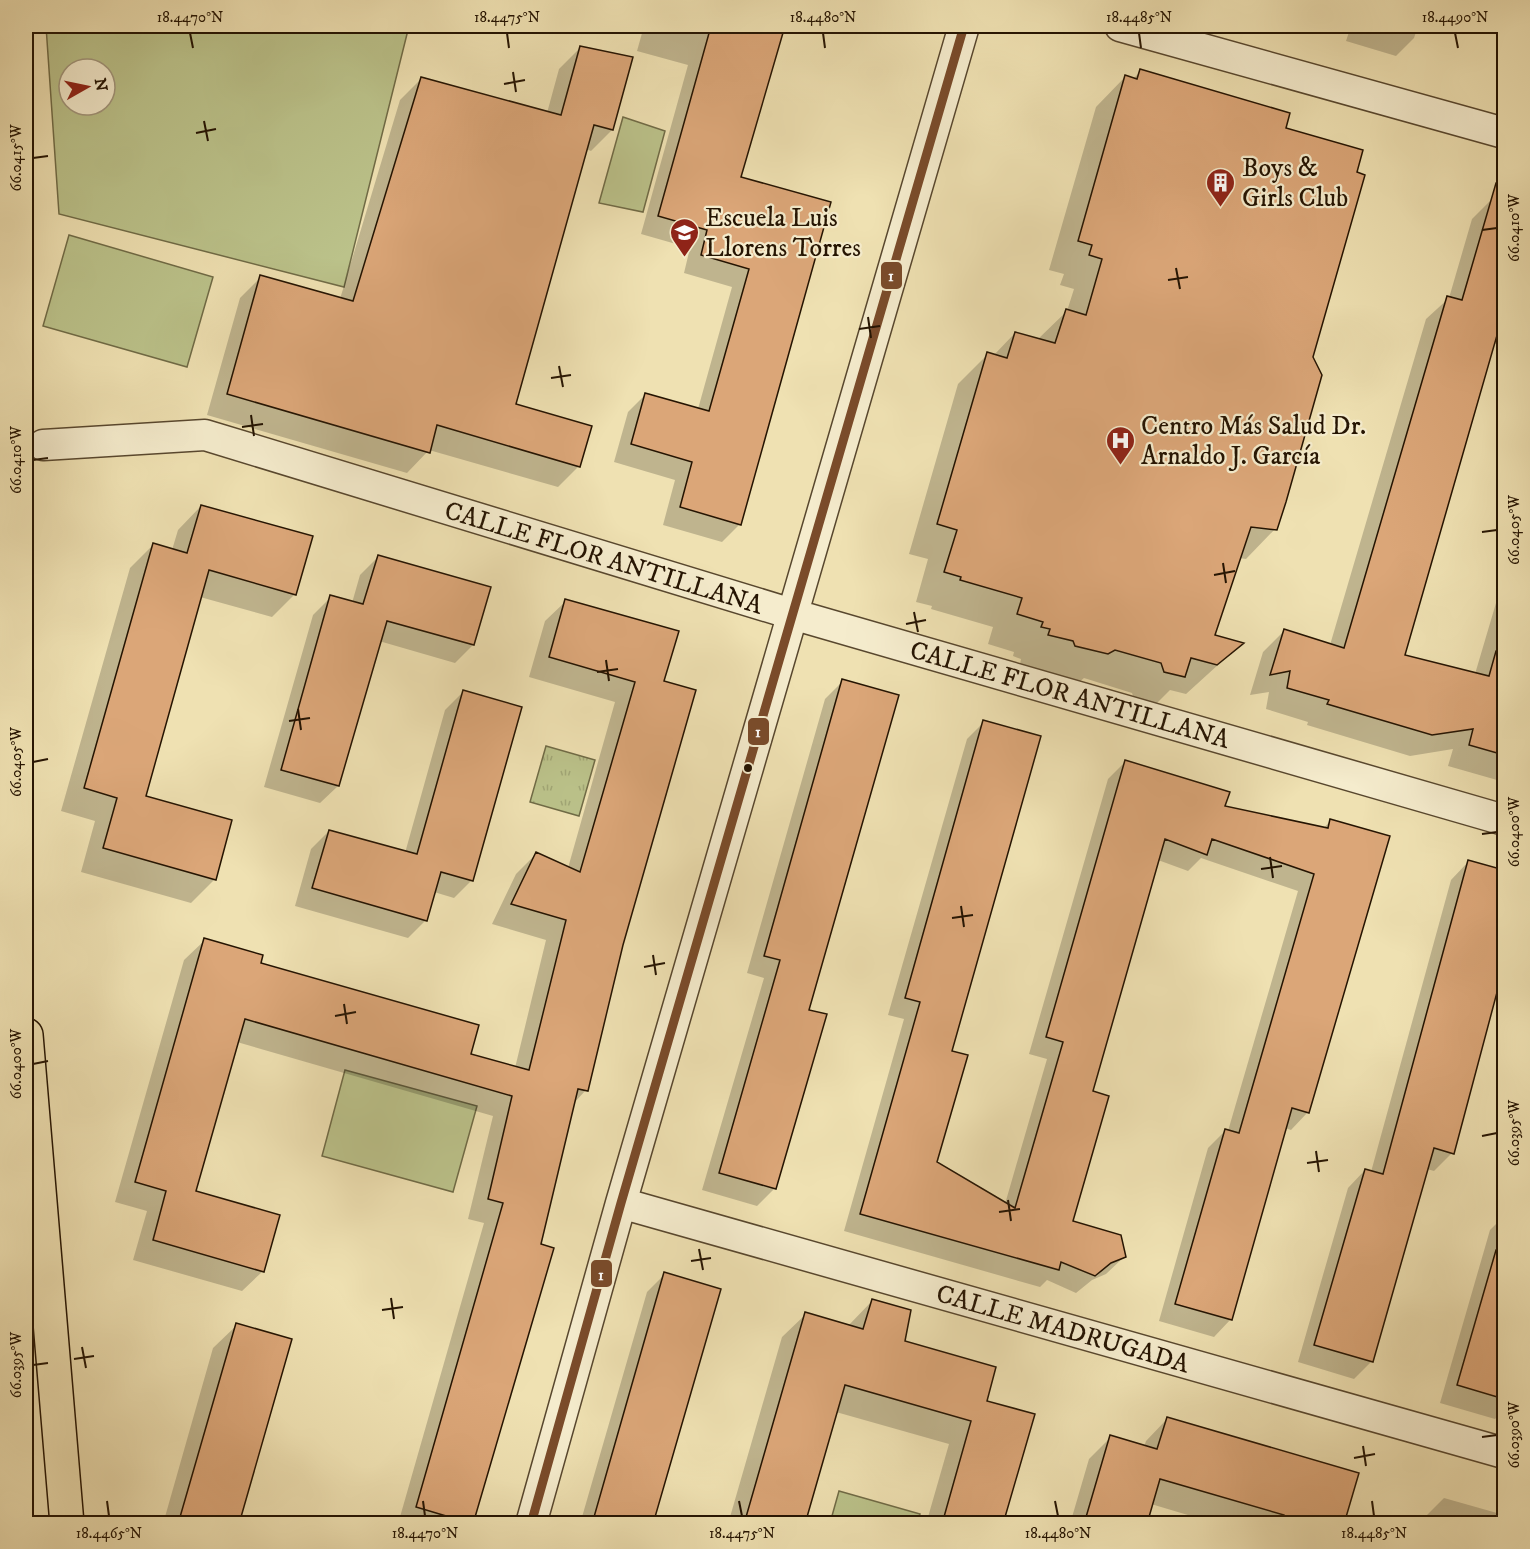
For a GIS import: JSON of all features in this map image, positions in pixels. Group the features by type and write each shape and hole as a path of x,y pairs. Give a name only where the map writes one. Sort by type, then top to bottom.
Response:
{"highway":[{"path":"26,1035 67,1524"}],"street":[{"path":"531,1524 621,1203 964,26"},
{"path":"1120,26 1504,133"},
{"name":"CALLE FLOR ANTILLANA","path":"43,445 206,435 792,614 1504,820"},
{"name":"CALLE MADRUGADA","path":"621,1203 1504,1453"}],"green space":[{"path":"46,26 409,26 344,287 59,214"},
{"path":"623,117 665,131 643,212 599,203"},
{"path":"69,235 213,277 187,367 43,326"},
{"path":"546,746 595,760 579,816 530,802"},
{"path":"345,1070 477,1106 453,1192 322,1156"},
{"path":"839,1491 920,1514 917,1523 830,1523"}],"building":[{"path":"711,26 785,26 741,177 831,202 741,525 680,507 692,462 631,444 645,393 709,411 749,269 701,255 707,230 658,216"},
{"path":"580,46 633,57 613,130 594,125 516,404 592,426 580,467 437,425 430,453 227,394 260,275 353,301 421,77 561,115"},
{"path":"1140,69 1290,113 1286,128 1363,150 1357,172 1365,175 1313,357 1322,375 1277,530 1251,527 1215,635 1244,643 1217,665 1191,658 1185,677 1164,672 1161,663 1115,650 1108,654 1075,646 1073,641 1048,635 1050,629 1041,627 1043,622 1017,614 1022,598 960,580 961,577 944,572 957,530 937,524 987,352 1007,358 1015,332 1055,343 1066,309 1086,315 1102,259 1089,255 1092,245 1078,241 1125,75 1137,79"},
{"path":"1496,183 1504,184 1504,311 1405,655 1489,676 1496,651 1504,652 1504,755 1469,745 1473,729 1432,735 1327,704 1329,700 1287,688 1290,671 1270,675 1284,629 1344,648 1447,296 1462,300"},
{"path":"201,505 313,536 296,595 209,570 146,796 232,820 216,880 103,848 117,798 84,788 153,543 187,553"},
{"path":"378,555 491,587 474,645 387,621 339,786 281,770 330,595 363,604"},
{"path":"565,599 679,631 664,681 696,690 623,945 588,1091 578,1089 541,1244 554,1248 473,1524 416,1507 503,1203 488,1199 512,1096 245,1019 196,1191 280,1215 264,1272 153,1240 166,1191 135,1182 204,938 263,955 261,963 479,1025 471,1054 529,1070 566,920 511,904 536,852 580,872 635,682 549,657"},
{"path":"842,679 899,695 809,1010 827,1014 776,1189 719,1173 780,960 764,956"},
{"path":"463,690 522,707 473,881 441,872 427,921 312,888 329,830 417,854"},
{"path":"983,720 1041,736 952,1051 968,1055 937,1162 1015,1208 1063,1042 1046,1037 1125,760 1230,792 1225,806 1328,828 1330,819 1390,836 1309,1113 1292,1108 1232,1320 1175,1304 1225,1129 1239,1133 1314,874 1212,839 1207,855 1165,839 1093,1091 1109,1096 1073,1221 1121,1235 1126,1257 1111,1263 1095,1276 1061,1262 1059,1270 860,1214 920,1002 905,998"},
{"path":"1468,860 1504,870 1504,966 1454,1154 1434,1148 1373,1362 1314,1345 1365,1169 1383,1174"},
{"path":"1496,1250 1504,1251 1504,1399 1457,1385"},
{"path":"664,1272 721,1289 653,1524 592,1524"},
{"path":"872,1299 911,1310 905,1341 996,1367 987,1401 1035,1414 1003,1524 942,1524 971,1421 845,1385 805,1524 744,1524 805,1312 863,1329"},
{"path":"236,1323 292,1339 239,1524 178,1524"},
{"path":"1167,1417 1359,1473 1344,1524 1282,1524 1284,1515 1160,1479 1147,1524 1084,1524 1110,1435 1157,1449"}],"transit line":[{"name":"1","path":"531,1524 621,1203 964,26"}],"place":[{"name":"Boys & Girls Club","path":"1221,208"},
{"name":"Escuela Luis Llorens Torres","path":"684,258"},
{"name":"Centro Más Salud Dr. Arnaldo J. García","path":"1120,466"}]}
